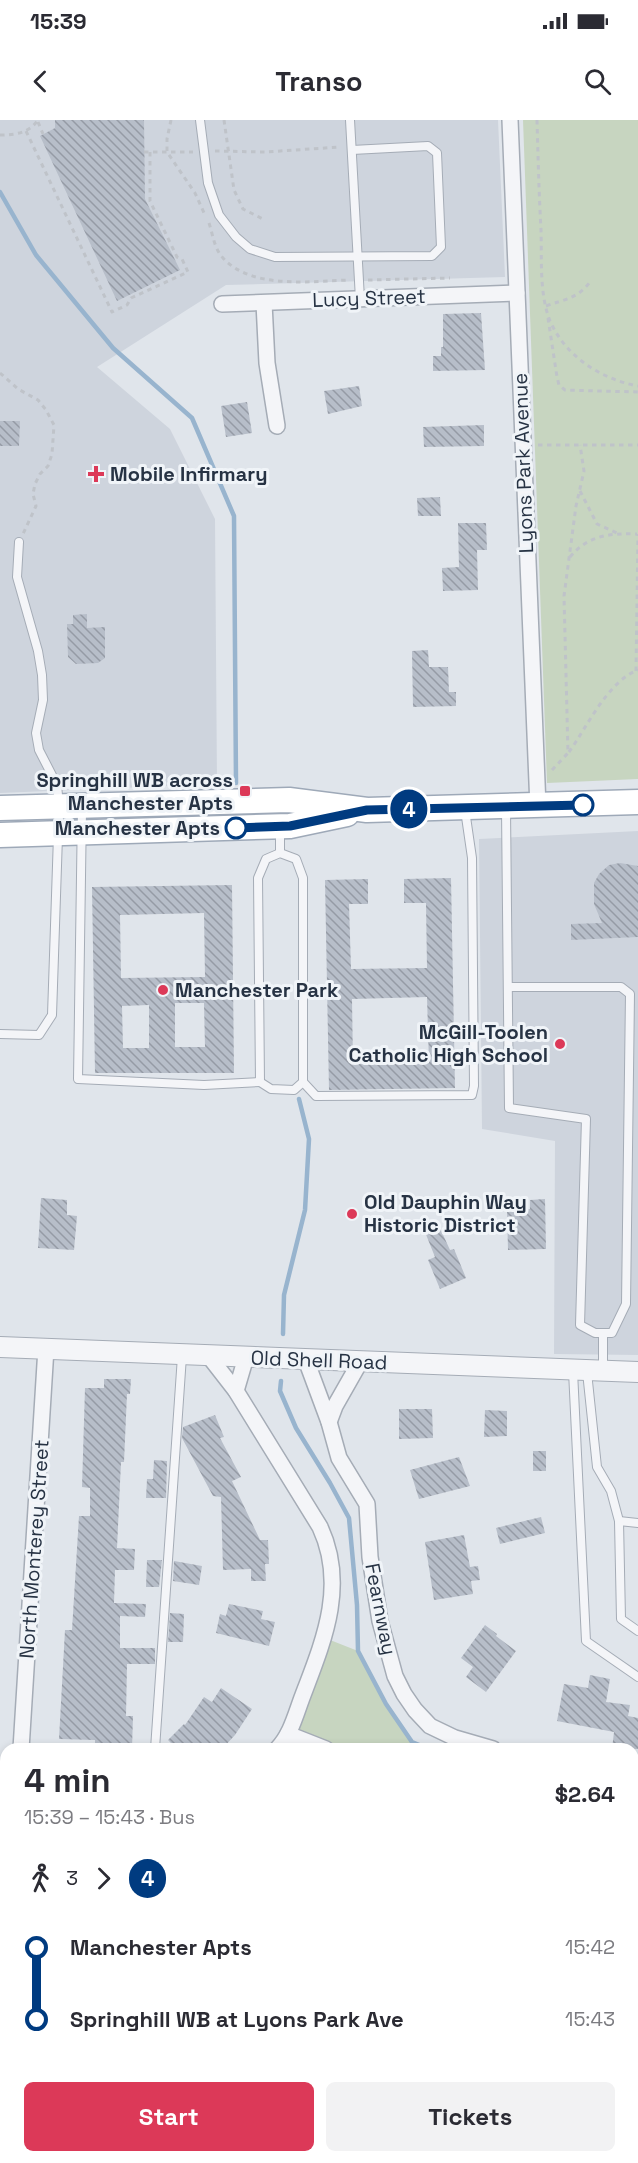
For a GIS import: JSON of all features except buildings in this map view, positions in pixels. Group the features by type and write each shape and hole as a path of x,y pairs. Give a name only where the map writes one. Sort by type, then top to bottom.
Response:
{"main road":[{"path":"0,835 82,832 280,813 538,807 638,802"},
{"path":"0,808 70,806 280,813"}],"street":[{"name":"Lyons Park Avenue","path":"510,120 538,807"},
{"name":"Lucy Street","path":"222,304 517,293"},
{"path":"264,303 267,363 277,426"},
{"name":"Old Shell Road","path":"0,1347 638,1372"},
{"name":"North Monterey Street","path":"21,1743 46,1348"},
{"path":"208,1355 236,1391 320,1527 328,1545 332,1610 325,1638 288,1734 281,1743"},
{"path":"236,1391 246,1357"},
{"name":"Fearnway","path":"306,1360 329,1422 339,1458 367,1503 370,1557 380,1621 395,1676 415,1710 430,1726 455,1738 472,1743"},
{"path":"329,1422 335,1406 360,1362"},
{"path":"288,1734 311,1743"}],"lane":[{"path":"200,120 208,183 219,215 236,237 250,249 275,257 432,256 441,247 437,153 428,146 352,150"},
{"path":"350,120 360,299"},
{"path":"19,542 17,577 38,651 42,675 43,700 36,733 39,750 82,832 78,1079 204,1084 260,1082 271,1089 294,1090 303,1083"},
{"path":"0,1034 39,1035 52,1015 58,833 70,806"},
{"path":"506,807 509,1108 586,1119 580,1324 595,1333 612,1333 626,1304 630,994 621,987 508,987"},
{"path":"260,1082 258,878 266,859 280,853 296,859 303,878 303,1083 316,1096 472,1095 474,1086 472,858 465,808"},
{"path":"280,813 280,853"},
{"path":"603,1333 588,1371 586,1641 638,1677"},
{"path":"155,1743 182,1354"},
{"path":"588,1371 597,1467 611,1491 619,1521 621,1618 638,1631"},
{"path":"619,1521 638,1523"}],"path":[{"path":"171,120 167,152 195,193 218,251 234,267 248,274 278,282 450,278"},
{"path":"224,120 234,190 243,209 266,220"},
{"path":"537,120 543,281 559,385 565,390 638,392"},
{"path":"0,135 12,135 26,131 38,121 44,134"},
{"path":"26,131 112,312 127,305 131,298 188,272 182,259 177,256 150,201 150,152"},
{"path":"144,152 265,152 341,147 352,150"},
{"path":"546,306 576,297 590,282"},
{"path":"546,306 550,321 558,333 573,353 590,368 606,378 638,386"},
{"path":"0,373 18,389 38,400 54,425 52,454 48,466 40,474 35,484 33,494 36,506 19,542"},
{"path":"535,445 638,445"},
{"path":"568,753 564,605 576,506 584,471 580,445"},
{"path":"580,491 597,524 619,534"},
{"path":"550,772 568,753 604,698 621,681 637,670 638,534 608,534 595,538 575,551 569,559"}],"shaded area":[{"name":"Mobile Infirmary","path":"0,120 498,120 505,277 226,285 97,367 170,429 215,519 217,784 0,793"},
{"name":"McGill-Toolen Catholic High School","path":"638,831 638,1355 554,1354 555,1141 482,1129 479,839"}],"green space":[{"path":"523,120 638,120 638,779 547,783"},
{"path":"325,1638 358,1651 386,1704 412,1742 311,1743 288,1734"}],"waterway":[{"path":"0,192 36,255 113,348 192,418 234,516 236,783"},
{"path":"283,1334 284,1295 305,1210 309,1139 299,1099"},
{"path":"281,1381 280,1391 296,1428 349,1518 357,1605 358,1651 386,1704 414,1743"}],"bus line":[{"name":"4","path":"236,828 290,826 367,810 583,805"}],"place":[{"name":"Mobile Infirmary","path":"96,474"},
{"name":"Springhill WB across Manchester Apts","path":"245,791"},
{"name":"Manchester Apts","path":"236,828"},
{"name":"Manchester Park","path":"163,990"},
{"name":"McGill-Toolen Catholic High School","path":"560,1044"},
{"name":"Old Dauphin Way Historic District","path":"352,1214"}]}
